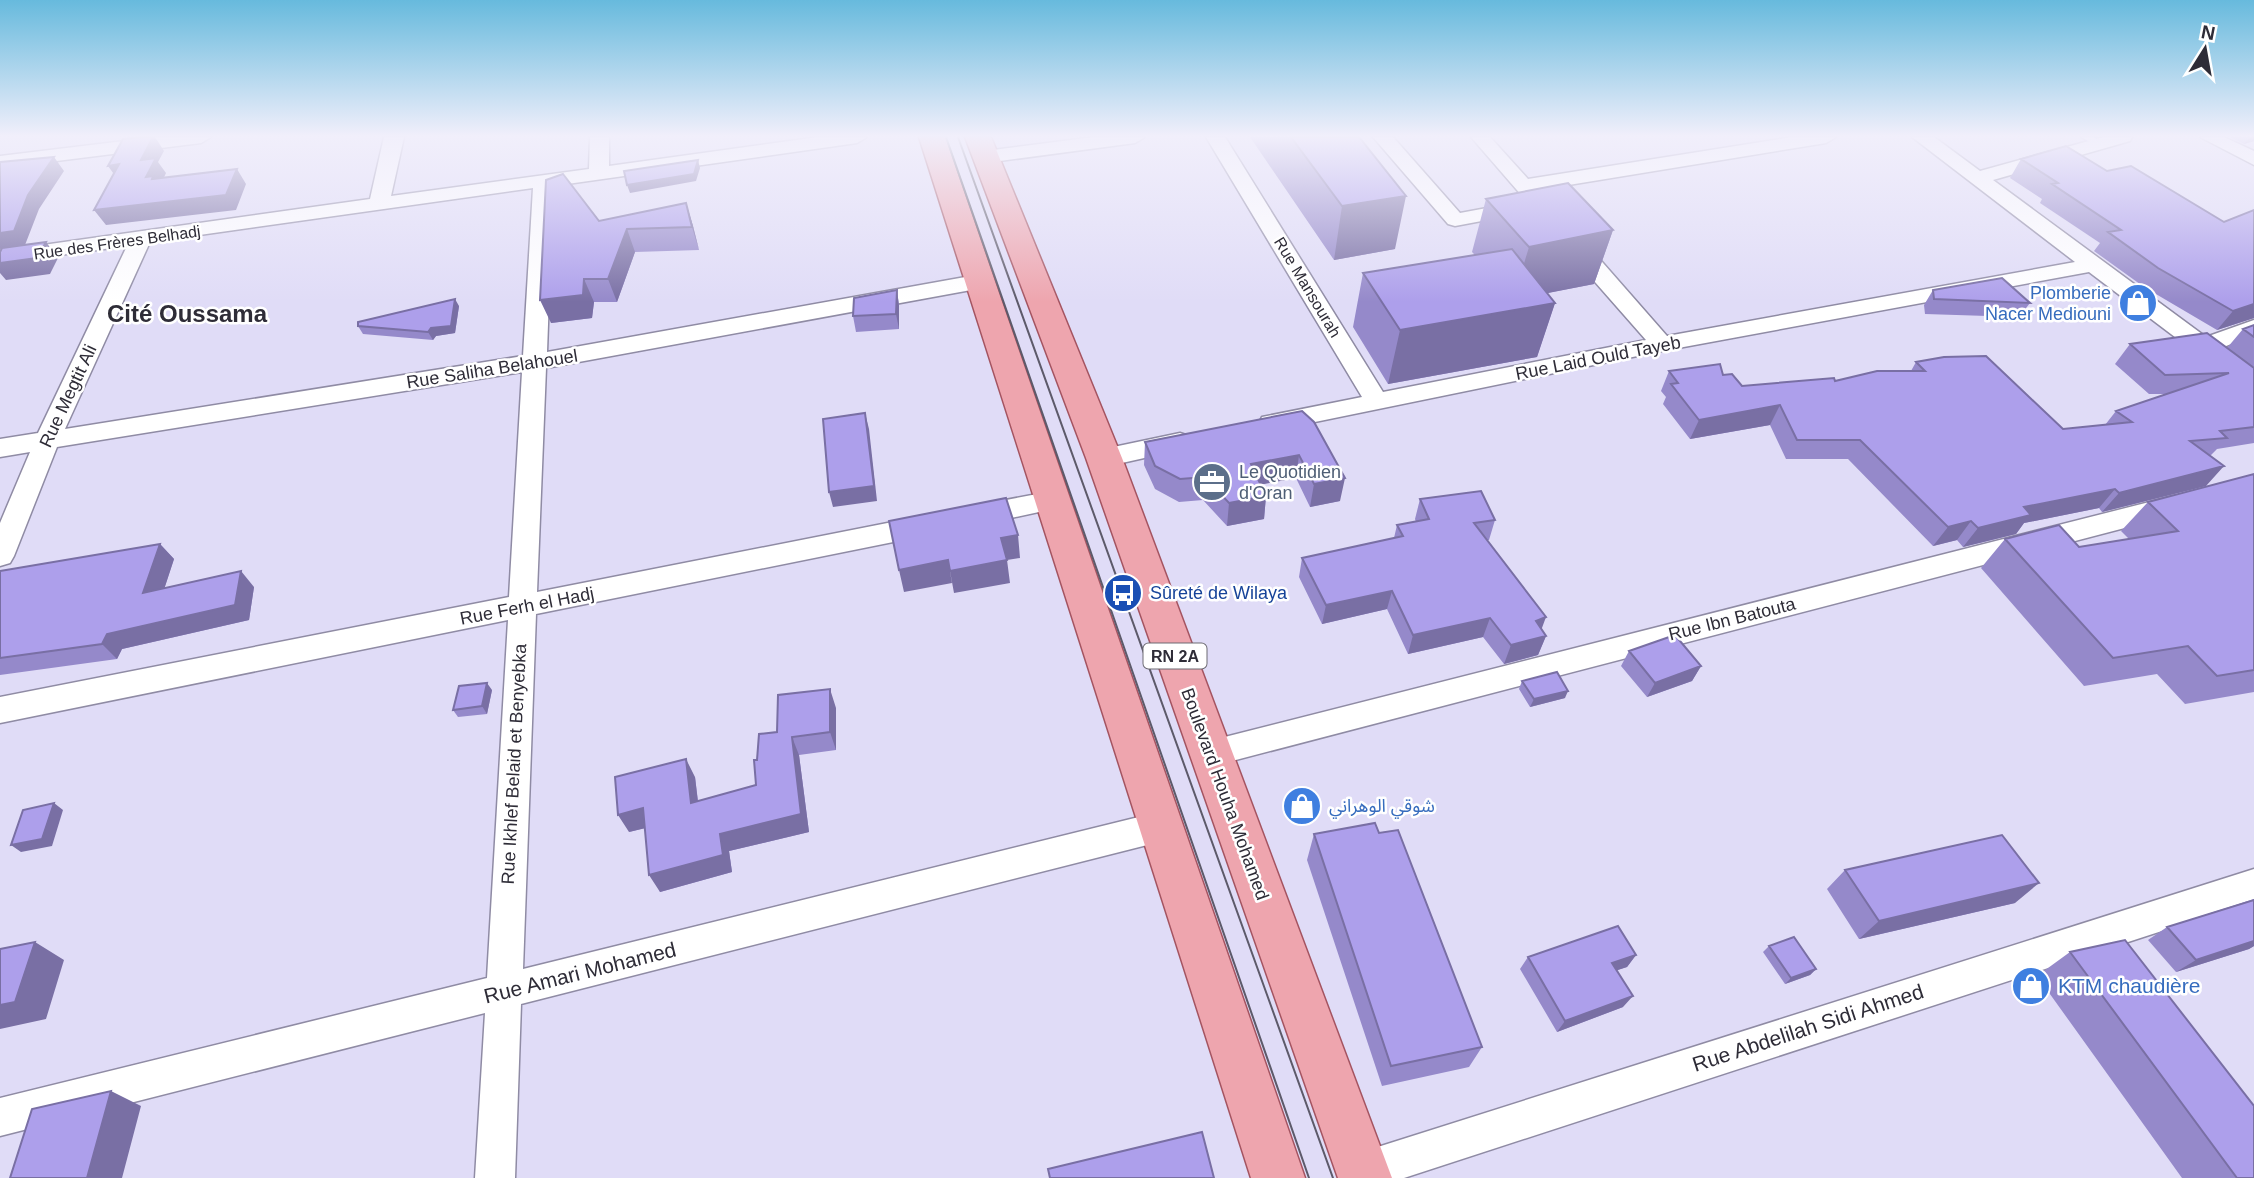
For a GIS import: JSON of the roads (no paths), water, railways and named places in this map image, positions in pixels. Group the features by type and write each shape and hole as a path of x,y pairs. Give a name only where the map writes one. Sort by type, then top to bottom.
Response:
{"main road":[{"path":"951,192 1159,827 1278,1178"},
{"name":"Boulevard Houha Mohamed","path":"1000,192 1104,458 1209,754 1364,1175"}],"street":[{"path":"379,205 382,192"},
{"name":"Rue des Frères Belhadj","path":"0,257 472,192"},
{"name":"Rue Ikhlef Belaid et Benyebka","path":"495,1178 543,192"},
{"name":"Rue Mansourah","path":"1249,192 1377,402"},
{"path":"1431,192 1455,220 1548,214"},
{"path":"1528,192 1662,344"},
{"path":"1996,192 2254,384"},
{"name":"Rue Megtit Ali","path":"0,556 47,441 141,239"},
{"name":"Rue Laid Ould Tayeb","path":"1254,427 1662,344 2093,265"},
{"name":"Rue Saliha Belahouel","path":"0,448 535,362 982,281"},
{"path":"2204,346 2254,327"},
{"path":"1104,458 1199,438"},
{"name":"Rue Ibn Batouta","path":"1209,754 2200,499"},
{"name":"Rue Ferh el Hadj","path":"0,709 1053,500"},
{"name":"Rue Amari Mohamed","path":"0,1117 1159,827"},
{"name":"Rue Abdelilah Sidi Ahmed","path":"1364,1175 2254,885"}],"tram line":[{"path":"965,192 1309,1178"},
{"path":"978,192 1333,1178"}],"place":[{"name":"Plomberie Nacer Mediouni","path":"2138,303"},
{"name":"Le Quotidien d'Oran","path":"1212,482"},
{"name":"Sûreté de Wilaya","path":"1123,593"},
{"name":"شوقي الوهراني","path":"1302,806"},
{"name":"KTM chaudière","path":"2031,986"}],"district":[{"name":"Cité Oussama","path":"187,314"}]}
